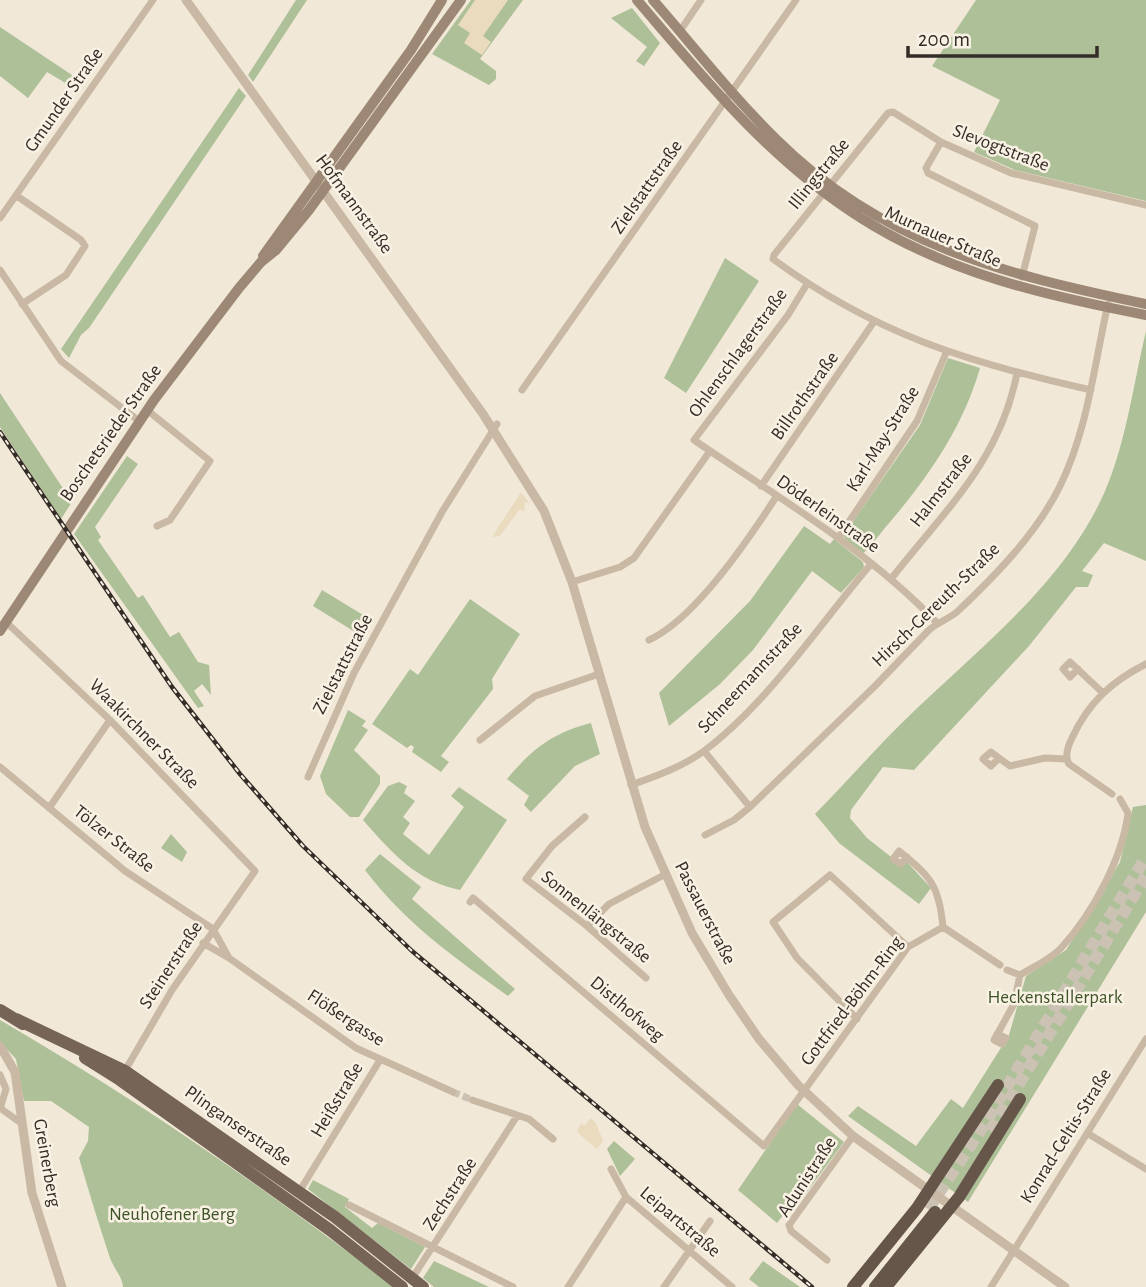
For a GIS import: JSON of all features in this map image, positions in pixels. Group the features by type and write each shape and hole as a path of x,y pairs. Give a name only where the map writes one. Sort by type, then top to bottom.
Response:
{"highway":[{"path":"853,1287 930,1189 999,1085"},
{"path":"886,1287 953,1205 1020,1099"},
{"path":"864,1287 931,1210 875,1287"}],"main road":[{"name":"Boschetsrieder Straße","path":"3,627 139,421 261,262 276,250 442,0"},
{"name":"Boschetsrieder Straße","path":"319,187 461,0"},
{"path":"637,0 732,93"},
{"path":"653,0 732,93"},
{"name":"Murnauer Straße","path":"732,93 773,148 827,188 861,218 951,263 1024,289 1109,302 1146,304"},
{"name":"Murnauer Straße","path":"827,188 925,241 961,257 1146,315"},
{"name":"Plinganserstraße","path":"0,1010 122,1075 299,1192 407,1284"},
{"name":"Plinganserstraße","path":"122,1075 330,1230 407,1284 423,1287"}],"street":[{"name":"Gmunder Straße","path":"0,218 153,0"},
{"name":"Hofmannstraße","path":"186,0 495,427"},
{"path":"680,31 701,0"},
{"name":"Zielstattstraße","path":"522,390 796,0"},
{"name":"Illingstraße","path":"807,284 773,260 827,188 888,113 893,112"},
{"name":"Slevogtstraße","path":"893,112 941,142 1011,173 1146,205"},
{"path":"941,142 926,168 928,173 1035,226 1022,277"},
{"path":"16,196 81,240 85,246 66,275 22,304"},
{"path":"0,270 64,364 139,421"},
{"path":"807,284 873,323 946,353 1091,390"},
{"name":"Ohlenschlagerstraße","path":"694,440 788,315 807,284"},
{"name":"Hirsch-Gereuth-Straße","path":"705,835 734,820 750,807 937,623 947,620 959,610 1036,525 1060,487 1071,459 1091,390 1109,302"},
{"name":"Billrothstraße","path":"761,486 873,323"},
{"name":"Karl-May-Straße","path":"838,538 917,421 946,353"},
{"name":"Halmstraße","path":"891,579 972,482 1003,422 1017,373"},
{"path":"147,410 210,461 170,520 157,526"},
{"name":"Zielstattstraße","path":"308,777 354,673 442,512 495,427"},
{"name":"Passauerstraße","path":"495,427 544,511 572,582 631,785 664,875 692,933 729,995 759,1039 804,1091 853,1136 1065,1287"},
{"name":"Döderleinstraße","path":"694,440 838,538 891,579 937,623"},
{"path":"572,582 620,567 635,558 710,451"},
{"path":"649,640 667,628 703,594 745,545 776,497"},
{"name":"Schneemannstraße","path":"631,785 673,769 704,751 772,683 871,564"},
{"name":"Waakirchner Straße","path":"3,627 110,720 255,871"},
{"path":"1066,759 1068,745 1080,720 1102,692 1146,664"},
{"path":"1078,669 1102,692"},
{"path":"480,740 535,696 599,674"},
{"path":"49,808 110,720"},
{"path":"704,751 750,807"},
{"path":"998,759 1010,766 1045,758 1066,759 1116,797 1128,813 1117,862 1061,948 1020,975 1014,1004 998,1034"},
{"name":"Tölzer Straße","path":"0,767 125,871 213,929"},
{"name":"Sonnenlängstraße","path":"585,817 552,846 526,879 587,926 646,978"},
{"path":"907,858 920,866 936,887 943,927 1003,968 1020,975"},
{"name":"Steinerstraße","path":"122,1075 203,943 255,871"},
{"path":"587,926 609,904 664,875"},
{"path":"857,1019 797,958 773,922 830,875 908,947"},
{"name":"Distlhofweg","path":"470,902 473,898 764,1146"},
{"name":"Gottfried-Böhm-Ring","path":"764,1146 908,947 943,927"},
{"name":"Flößergasse","path":"213,929 229,958"},
{"name":"Flößergasse","path":"203,943 229,958 356,1048 453,1092"},
{"name":"Konrad-Celtis-Straße","path":"991,1287 1146,1039"},
{"name":"Greinerberg","path":"0,1046 15,1072 32,1193 62,1287"},
{"name":"Heißstraße","path":"299,1192 380,1060"},
{"path":"2,1078 6,1095 0,1108 21,1123"},
{"path":"472,1100 531,1120 553,1139"},
{"name":"Zechstraße","path":"407,1284 433,1249 517,1116"},
{"path":"1087,1133 1146,1168"},
{"name":"Adunistraße","path":"827,1260 791,1231 789,1225 853,1136"},
{"name":"Leipartstraße","path":"612,1173 626,1197 732,1287"},
{"path":"568,1287 626,1197"},
{"path":"349,1205 513,1287"},
{"path":"664,1287 710,1221"}],"green space":[{"path":"296,0 307,0 253,82 248,75"},
{"path":"471,0 523,0 480,59 496,71 496,79 489,85 432,54"},
{"path":"976,0 1146,0 1146,201 1015,170 974,152 1000,100 932,66"},
{"path":"632,8 660,43 644,66 636,61 647,47 611,18"},
{"path":"0,27 81,81 78,85 67,84 47,72 28,98 0,76"},
{"path":"239,88 246,96 89,328 81,335 69,358 61,349"},
{"path":"725,258 759,281 686,393 664,378"},
{"path":"1146,331 1146,561 1104,543 1082,571 1093,575 1088,587 1076,587 1029,646 914,770 883,767 851,810 850,818 867,838 900,864 907,862 931,888 919,904 839,843 815,814 910,715 1022,609 1071,551 1102,497 1119,452"},
{"path":"948,358 980,368 973,390 954,431 918,487 861,555 843,536 920,425"},
{"path":"0,393 72,502 61,519 0,427"},
{"path":"127,456 138,464 95,527 101,537 98,540 138,598 143,595 170,637 179,632 198,662 209,665 211,695 202,684 194,691 204,706 198,708 74,534"},
{"path":"804,526 830,544 834,539 863,562 864,567 841,593 812,571 753,650 720,684 669,726 659,693 750,601"},
{"path":"322,590 373,621 363,637 313,606"},
{"path":"470,599 520,634 492,679 493,689 441,756 449,762 441,772 412,752 414,747 411,745 407,748 372,724 410,669 418,675"},
{"path":"348,710 366,721 362,726 368,730 354,750 380,776 380,784 359,817 350,817 326,794 320,776"},
{"path":"591,723 600,754 575,766 531,812 524,805 529,796 507,779 525,759 554,737"},
{"path":"399,782 407,786 404,793 415,801 403,817 410,823 403,834 429,855 464,807 451,796 459,787 507,820 460,890 444,886 418,873 395,854 363,820 388,786"},
{"name":"Heckenstallerpark","path":"1146,805 1146,912 968,1202 848,1116 858,1106 916,1146 951,1099 963,1108 1009,1035 1026,976 1066,950 1120,862 1133,807"},
{"path":"171,834 187,852 182,862 161,848"},
{"path":"380,854 421,887 412,899 515,989 508,996 432,939 380,889 365,870"},
{"name":"Neuhofener Berg","path":"0,1020 202,1147 394,1287 123,1287 110,1258 79,1158 88,1141 89,1127 51,1101 24,1101 16,1059 0,1042"},
{"path":"797,1104 844,1142 798,1204 791,1205 777,1223 738,1190"},
{"path":"614,1141 635,1159 620,1176 607,1149"},
{"path":"313,1180 349,1199 345,1207 372,1228 378,1223 425,1247 411,1269 308,1189"},
{"path":"434,1261 489,1287 434,1287 423,1278"},
{"path":"763,1261 800,1287 759,1287 749,1279"}],"shaded area":[{"path":"475,0 508,0 483,36 491,42 482,55 464,43 470,33 458,25"},
{"path":"521,492 530,504 525,502 524,512 520,509 500,536 492,537"},
{"path":"591,1118 596,1123 603,1141 597,1149 577,1132 581,1123 584,1126"}],"tunnel":[{"path":"928,1209 979,1133 1146,857"},
{"path":"990,1131 1146,876"},
{"path":"453,1092 472,1100"}],"railway":[{"path":"0,432 172,687 240,774 303,846 412,951 812,1287"}]}
